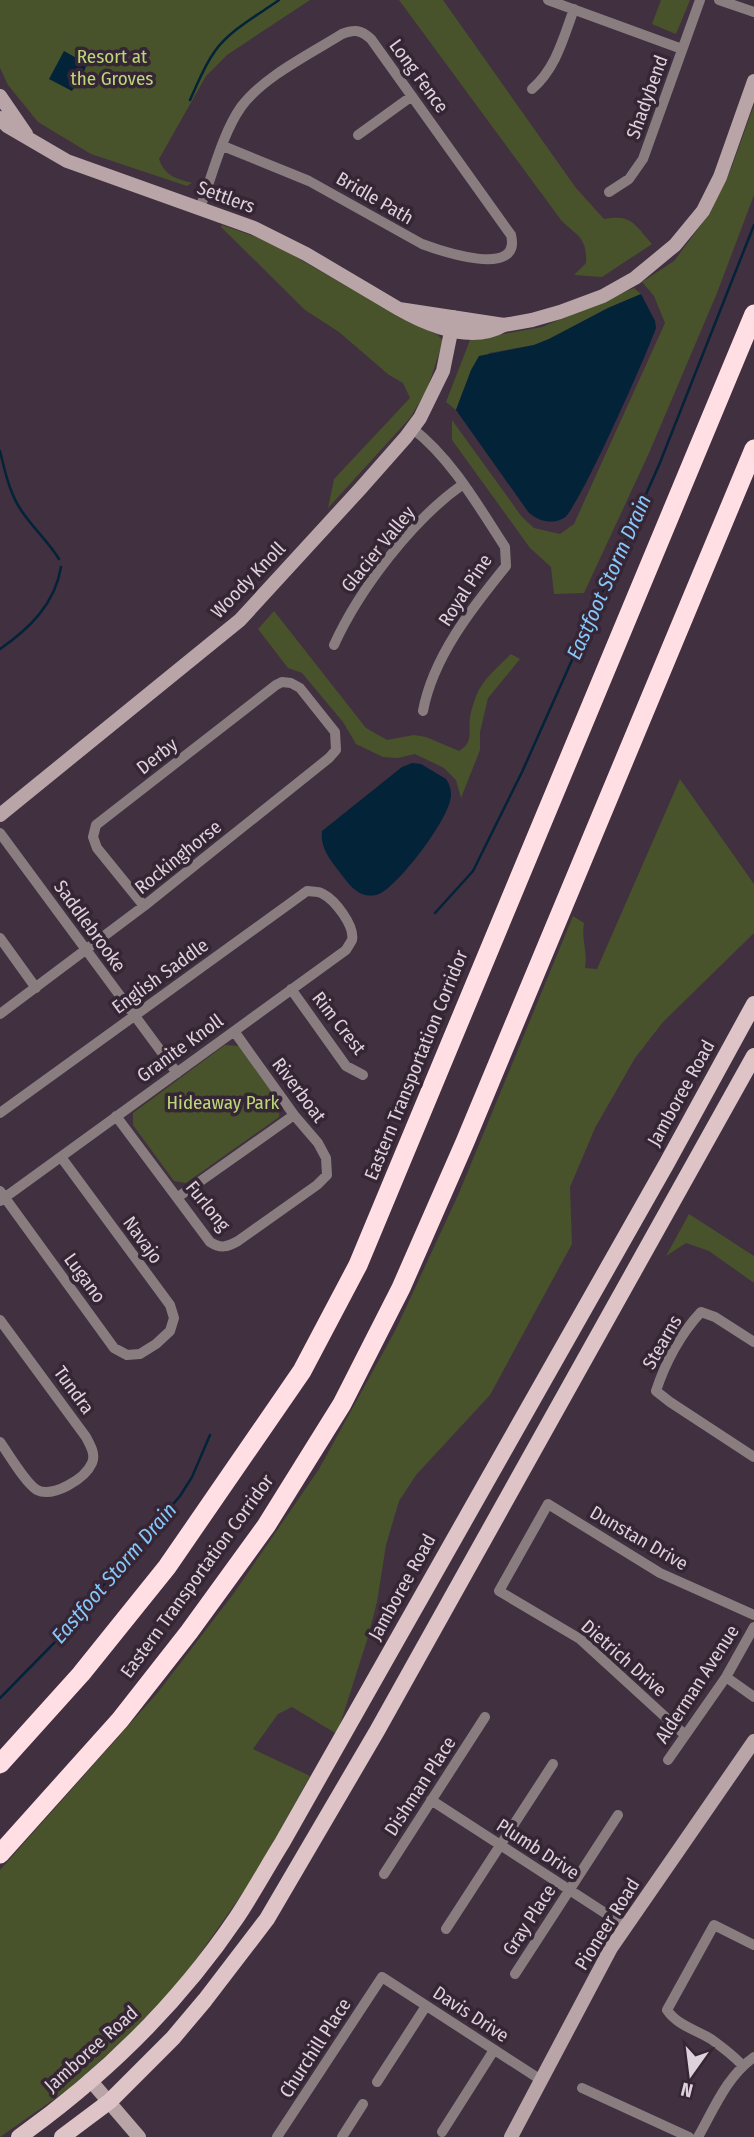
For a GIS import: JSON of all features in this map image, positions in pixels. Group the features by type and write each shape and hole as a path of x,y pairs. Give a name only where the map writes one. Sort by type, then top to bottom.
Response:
{"highway":[{"name":"Eastern Transportation Corridor","path":"0,1764 81,1674 166,1567 302,1371 358,1265 754,314"},
{"name":"Eastern Transportation Corridor","path":"0,1854 120,1720 188,1632 266,1526 342,1404 401,1288 454,1166 754,449"}],"main road":[{"name":"Jamboree Road","path":"19,2137 90,2080 147,2029 237,1916 282,1843 754,1004"},
{"path":"62,2137 110,2101 173,2038 267,1919 377,1731 754,1056"}],"street":[{"path":"548,0 682,49"},
{"name":"Shadybend","path":"609,192 629,179 643,159 700,0"},
{"path":"719,0 754,12"},
{"path":"532,89 546,77 553,64 574,9"},
{"name":"Long Fence","path":"200,208 230,127 241,107 278,75 342,34 353,30 362,32 371,39 412,96 511,235 513,242 510,250"},
{"name":"Settlers","path":"0,118 30,141 67,161 275,238 399,309 453,324 504,325 532,320 603,296 653,265 675,245 703,211 714,189 754,81"},
{"path":"358,135 412,96"},
{"name":"Settlers","path":"1,100 30,141"},
{"name":"Bridle Path","path":"223,146 309,181 422,244 483,259 506,257 510,250"},
{"name":"Woody Knoll","path":"0,815 240,620 413,429 443,371 453,324"},
{"name":"Royal Pine","path":"413,429 436,448 505,547 506,566 464,621 450,645 432,679 423,711"},
{"name":"Glacier Valley","path":"334,645 360,597 388,561 436,505 462,485"},
{"name":"Derby","path":"144,906 97,848 93,837 96,825 276,685 282,682 291,683 300,688 316,709"},
{"name":"Rockinghorse","path":"0,1014 144,906 329,758 336,750 335,732 316,709"},
{"name":"Saddlebrooke","path":"0,833 177,1073"},
{"name":"English Saddle","path":"0,1113 307,891 321,892 340,912"},
{"name":"Granite Knoll","path":"2,1197 346,950 352,941 352,932 340,912"},
{"path":"0,938 36,988"},
{"name":"Rim Crest","path":"291,989 346,1066 363,1075"},
{"name":"Riverboat","path":"234,1031 294,1115 318,1143 326,1158 327,1175"},
{"path":"178,1197 294,1115"},
{"name":"Furlong","path":"116,1116 210,1242 217,1246 226,1247 327,1175"},
{"name":"Navajo","path":"61,1157 170,1305 174,1318 170,1331 156,1344"},
{"name":"Lugano","path":"2,1197 114,1348 127,1356 140,1354 156,1344"},
{"name":"Stearns","path":"754,1342 715,1317 701,1312 689,1325 661,1375 656,1391 754,1457"},
{"name":"Tundra","path":"0,1320 93,1450 92,1463 83,1474 59,1491 47,1494 34,1489 0,1442"},
{"name":"Dietrich Drive","path":"548,1504 499,1591 580,1639 685,1735"},
{"name":"Dunstan Drive","path":"548,1504 660,1573 754,1615"},
{"name":"Alderman Avenue","path":"668,1760 726,1677 754,1627"},
{"path":"726,1677 754,1697"},
{"name":"Dishman Place","path":"384,1874 485,1717"},
{"name":"Pioneer Road","path":"511,2137 625,1926 754,1741"},
{"path":"446,1929 553,1764"},
{"name":"Plumb Drive","path":"431,1800 625,1926"},
{"name":"Gray Place","path":"515,1973 618,1815"},
{"path":"742,2065 710,2038 673,2018 667,2010 714,1925 754,1945"},
{"name":"Davis Drive","path":"382,1978 541,2080"},
{"name":"Churchill Place","path":"277,2137 382,1978"},
{"path":"377,2082 426,2006"},
{"path":"442,2132 494,2050"},
{"path":"698,2137 722,2093 742,2065 754,2057"},
{"path":"90,2080 139,2137"},
{"path":"582,2088 689,2137"},
{"path":"342,2137 363,2105"}],"green space":[{"name":"Resort at the Groves","path":"0,0 310,0 227,55 206,76 159,159 171,176 192,183 187,186 91,154 38,122 8,85 0,68"},
{"path":"399,0 443,0 576,188 604,219 627,220 637,226 652,244 602,277 574,275 586,263 583,242 561,220"},
{"path":"661,0 690,0 676,34 652,24"},
{"path":"754,105 754,195 717,293 649,453 584,593 554,594 551,567 530,548 452,440 452,420 522,517 534,528 560,534 574,524 665,323 654,296 642,282 674,261 710,213 731,169"},
{"path":"222,225 270,242 407,321 438,335 443,341 427,390 410,418 328,508 334,479 410,398 403,383 389,375 339,332 305,310 221,227"},
{"path":"634,288 641,294 549,339 534,345 489,353 463,391 456,410 446,402 470,340 542,327"},
{"path":"274,611 366,728 387,740 414,735 426,737 459,751 464,748 469,740 471,712 483,684 511,654 520,659 488,698 480,732 480,750 461,798 456,780 444,768 415,754 398,758 383,757 356,744 343,722 302,673 288,668 258,629"},
{"path":"680,779 754,884 754,933 663,1022 635,1058 595,1128 570,1187 572,1244 490,1395 416,1475 399,1501 386,1545 377,1602 368,1637 337,1734 292,1707 278,1714 253,1749 310,1776 254,1877 185,1975 129,2035 70,2088 0,2137 0,1870 159,1691 234,1593 319,1469 396,1329 459,1193 573,916 584,923 585,968 597,969"},
{"name":"Hideaway Park","path":"225,1045 239,1046 280,1104 279,1117 186,1183 174,1181 133,1125 133,1113"},
{"path":"689,1214 754,1256 754,1283 709,1251 686,1243 666,1256"}],"water":[{"path":"64,51 87,64 79,84 77,83 72,91 49,79"},
{"path":"641,294 656,328 612,429 572,509 559,520 550,522 537,518 529,513 456,410 471,370 479,356 534,345"},
{"path":"412,763 421,764 446,779 451,792 449,804 424,848 390,887 379,894 365,895 350,885 328,857 322,842 322,831 402,767"}],"waterway":[{"path":"190,100 221,43 279,0"},
{"name":"Eastfoot Storm Drain","path":"435,913 473,871 522,772 659,465 754,225"},
{"path":"0,451 13,496 25,516 59,559"},
{"path":"0,649 21,633 47,604 61,567"},
{"name":"Eastfoot Storm Drain","path":"0,1698 54,1643 180,1496 192,1477 210,1435"}]}
